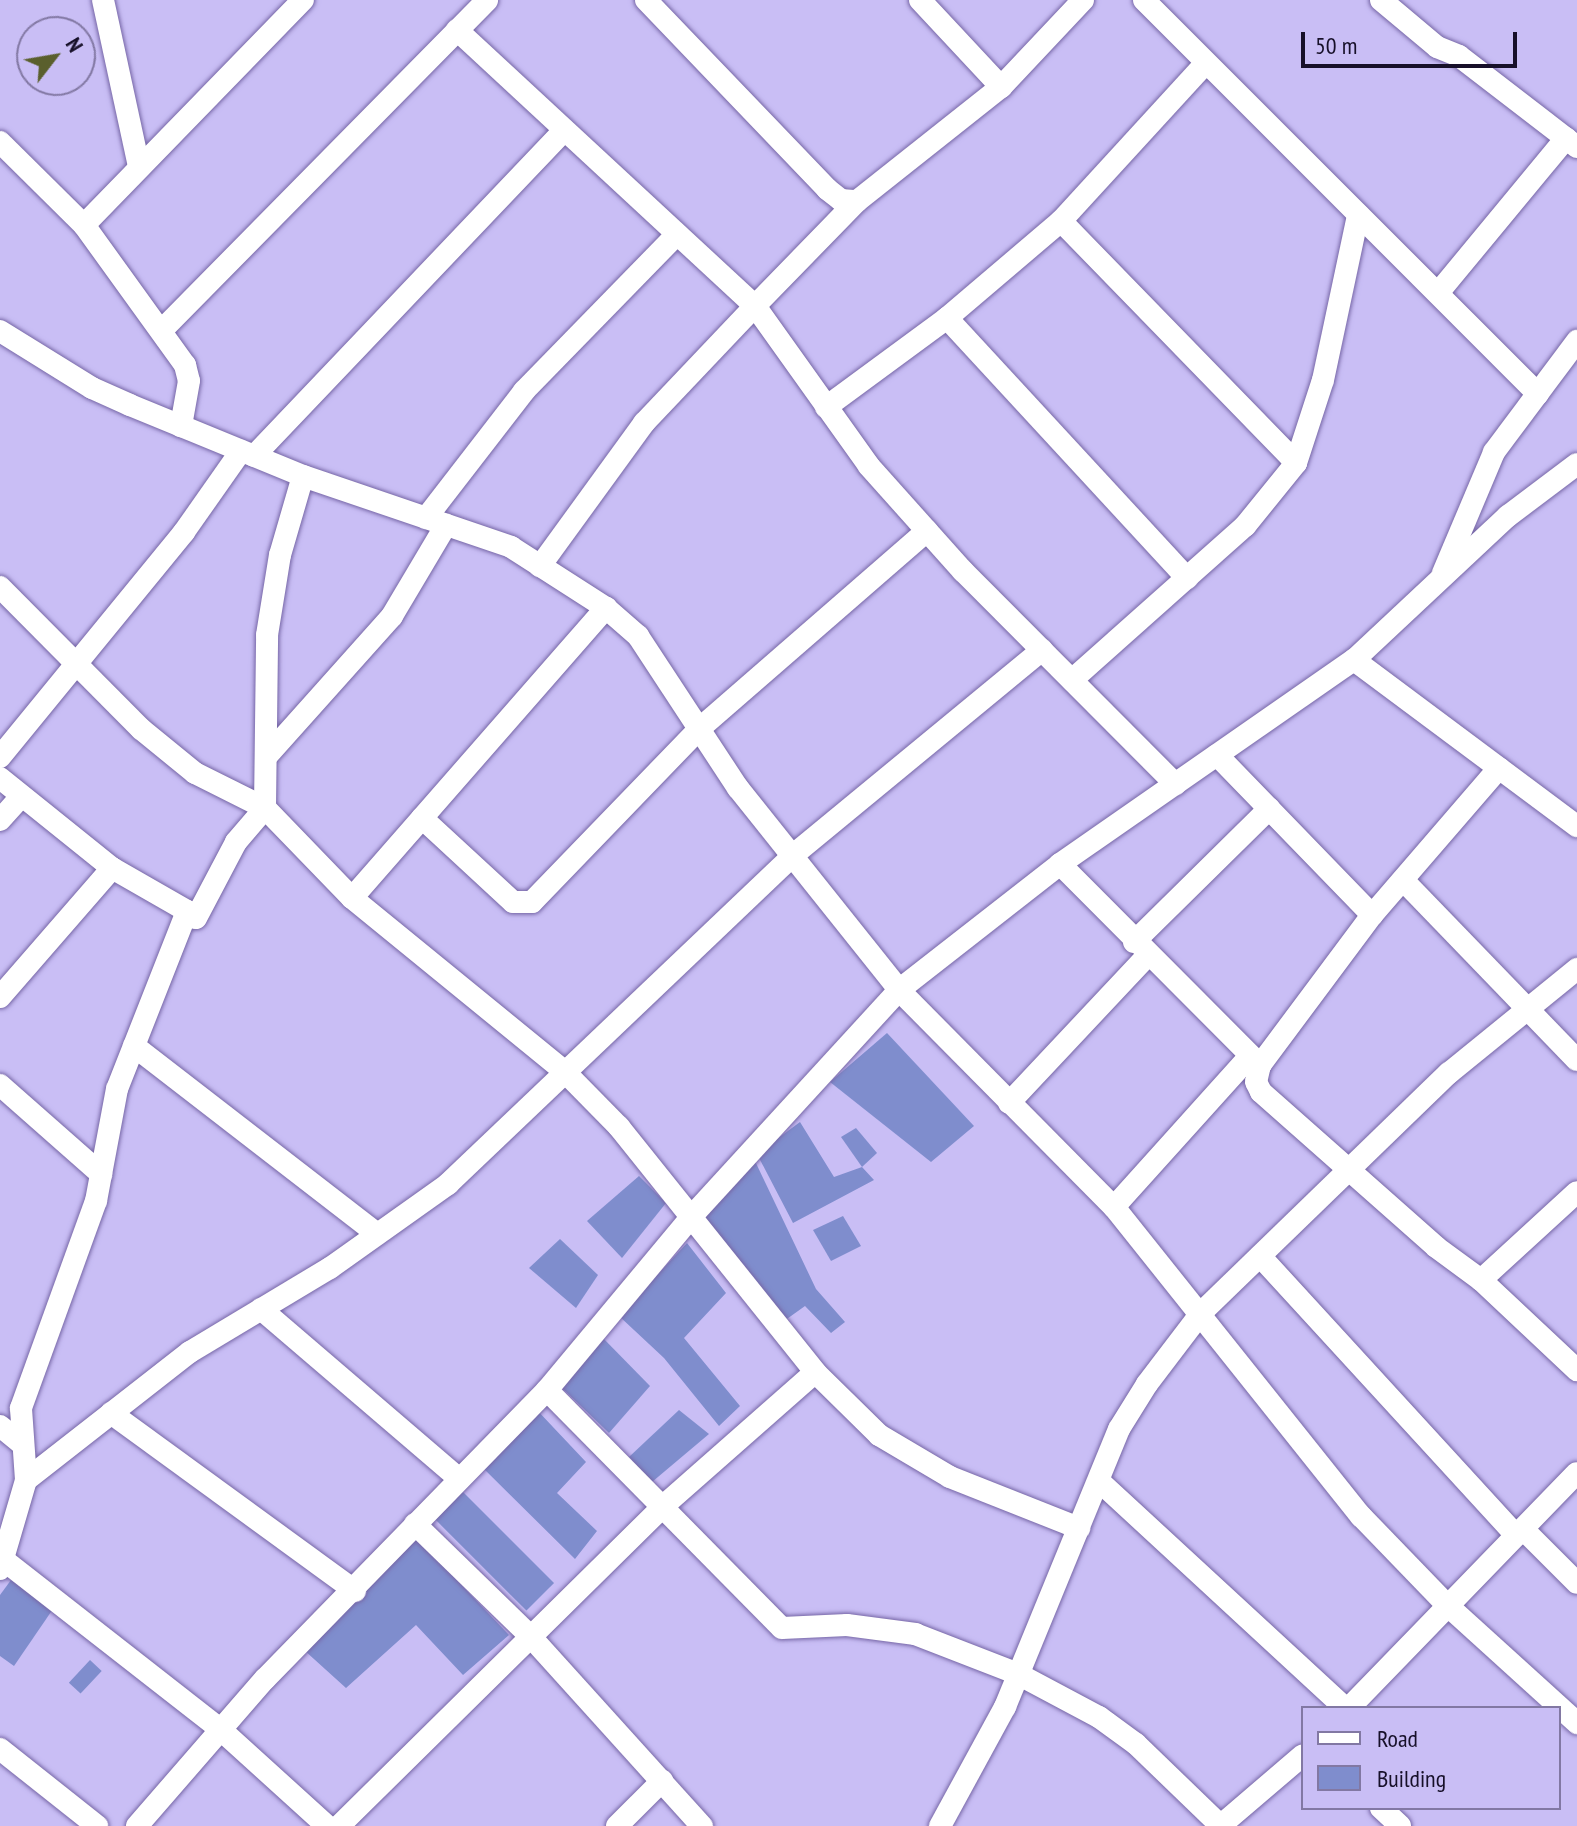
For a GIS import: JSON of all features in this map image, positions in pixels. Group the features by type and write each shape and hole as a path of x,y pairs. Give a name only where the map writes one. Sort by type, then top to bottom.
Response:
{"street":[{"path":"103,0 139,167"},
{"path":"84,225 303,0"},
{"path":"162,330 487,0"},
{"path":"646,0 827,189 841,200 857,201"},
{"path":"920,0 1001,87"},
{"path":"540,566 644,423 755,306 857,201 1001,87 1083,0"},
{"path":"1144,0 1538,394"},
{"path":"1381,0 1437,47 1459,56 1572,142 1438,293"},
{"path":"457,30 755,306 869,466 927,531 1175,784"},
{"path":"826,407 947,318 1061,221 1206,63"},
{"path":"0,757 248,454 564,130"},
{"path":"0,142 84,225 185,365 189,381 181,426"},
{"path":"1072,680 1245,526 1296,463 1323,380 1358,215"},
{"path":"1061,221 1296,463"},
{"path":"266,757 392,616 436,521 524,391 677,234"},
{"path":"947,318 1187,578"},
{"path":"0,331 92,388 181,426 303,476 511,547 606,608 638,636 699,729 792,856 899,990 1114,1207 1361,1516 1447,1605 1558,1706"},
{"path":"1439,581 1494,452 1577,341"},
{"path":"137,1826 220,1729 547,1390 691,1217 899,990 1060,864 1354,660 1508,516 1577,464"},
{"path":"0,778 20,798 112,868 196,918 236,842 265,808 267,635 280,555 303,476"},
{"path":"422,818 522,905 532,902 699,729 927,531"},
{"path":"0,587 141,729 195,773 265,808 352,898 563,1070 619,1127 815,1372 879,1435 950,1477 1079,1528"},
{"path":"352,898 606,608"},
{"path":"26,1480 190,1352 377,1234 448,1184 563,1070 792,856 1042,650"},
{"path":"1354,660 1401,701 1577,826"},
{"path":"1217,755 1372,915"},
{"path":"1114,1207 1255,1061 1372,915 1499,768"},
{"path":"0,820 20,798"},
{"path":"1009,1103 1141,949 1269,809"},
{"path":"1060,864 1255,1061 1256,1082 1261,1092 1349,1171 1481,1280 1577,1370"},
{"path":"0,997 112,868"},
{"path":"1403,880 1577,1060"},
{"path":"187,911 117,1089 101,1174 21,1408 26,1480 2,1565 220,1729 327,1826"},
{"path":"940,1826 1018,1674 1119,1429 1201,1313 1449,1073 1577,969"},
{"path":"134,1046 377,1234"},
{"path":"0,1085 101,1174"},
{"path":"1481,1280 1577,1192"},
{"path":"1260,1256 1519,1532 1577,1583"},
{"path":"261,1309 459,1479"},
{"path":"339,1826 661,1508 815,1372"},
{"path":"547,1390 782,1628 847,1625 915,1634 1018,1674 1099,1717 1136,1744 1220,1826 1301,1757"},
{"path":"111,1413 355,1591"},
{"path":"0,1426 22,1444"},
{"path":"1349,1706 1577,1473"},
{"path":"1099,1481 1345,1706"},
{"path":"415,1524 531,1637 702,1826"},
{"path":"1561,1708 1577,1723"},
{"path":"0,1749 97,1826"},
{"path":"617,1826 662,1781"},
{"path":"1383,1810 1400,1826"}],"building":[{"path":"887,1033 974,1126 931,1162 830,1082"},
{"path":"800,1122 834,1177 862,1167 874,1180 793,1223 757,1154"},
{"path":"856,1128 877,1153 862,1167 841,1137"},
{"path":"754,1159 816,1289 845,1322 831,1333 805,1306 784,1321 701,1217"},
{"path":"639,1176 666,1203 622,1258 587,1221"},
{"path":"843,1216 861,1246 831,1261 813,1230"},
{"path":"560,1239 598,1275 576,1308 529,1268"},
{"path":"687,1243 726,1293 684,1338 740,1406 719,1426 664,1358 619,1316"},
{"path":"601,1336 650,1386 609,1433 560,1386"},
{"path":"536,1409 586,1462 557,1493 597,1531 575,1559 482,1467"},
{"path":"679,1410 709,1434 652,1482 629,1457"},
{"path":"460,1489 554,1583 526,1611 432,1517"},
{"path":"413,1534 509,1635 463,1675 416,1625 346,1688 304,1650"},
{"path":"11,1580 53,1609 14,1666 0,1656 0,1595"},
{"path":"90,1660 102,1671 81,1694 69,1683"}]}
